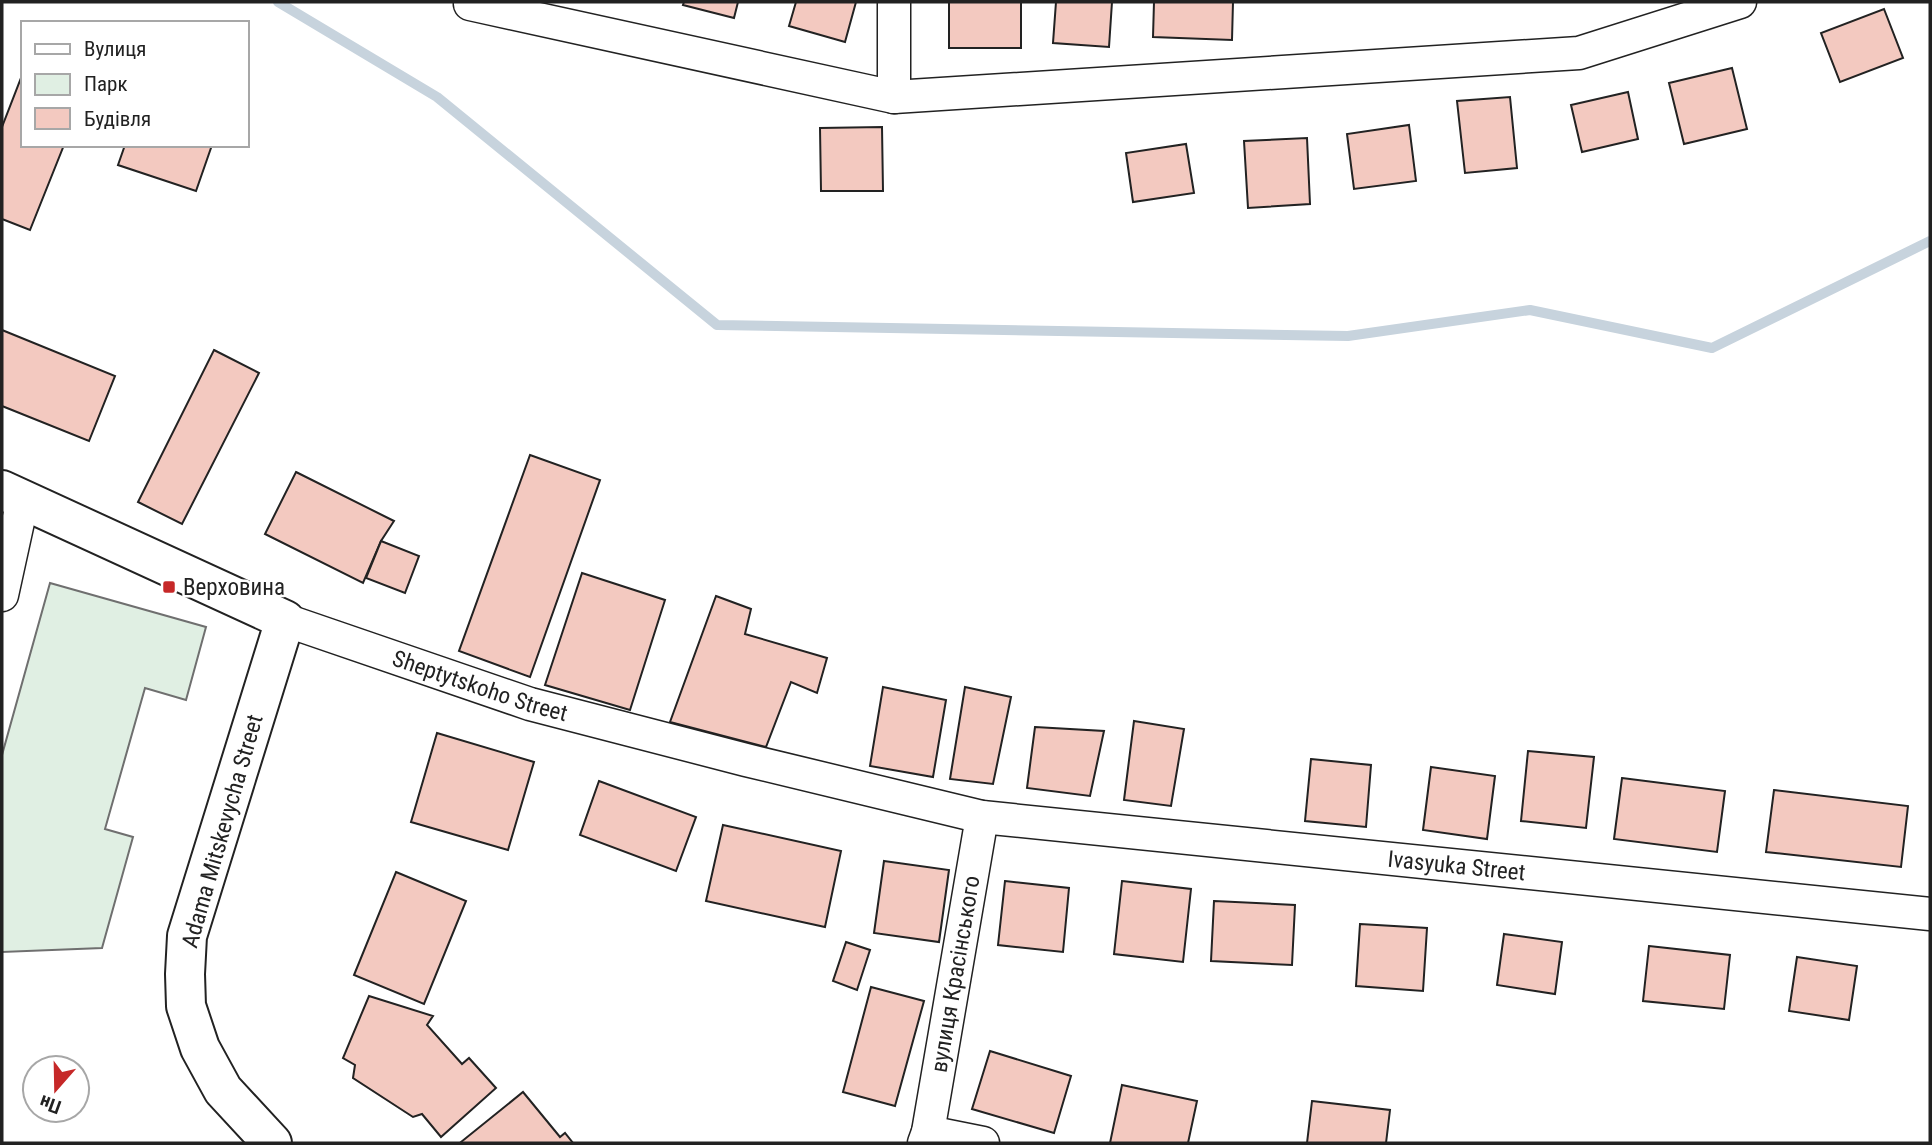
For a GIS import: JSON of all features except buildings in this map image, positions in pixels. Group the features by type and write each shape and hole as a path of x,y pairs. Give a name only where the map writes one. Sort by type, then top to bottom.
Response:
{"street":[{"path":"894,2 894,97"},
{"path":"470,4 894,97 1579,53 1740,2"},
{"path":"2,595 13,494"},
{"name":"Sheptytskoho Street","path":"13,494 285,621 530,704 982,817"},
{"name":"Adama Mitskevycha Street","path":"272,1143 223,1090 200,1048 186,1006 185,974 187,936 285,621"},
{"name":"Ivasyuka Street","path":"982,817 1930,914"},
{"name":"вулиця Красінського","path":"982,817 926,1138 983,1143"}],"green space":[{"path":"50,583 206,627 186,700 145,688 105,829 133,837 102,948 2,952 2,755"}],"waterway":[{"path":"278,2 437,97 717,325 1348,336 1530,310 1712,348 1930,241"}],"place":[{"name":"Верховина","path":"169,587"}]}
